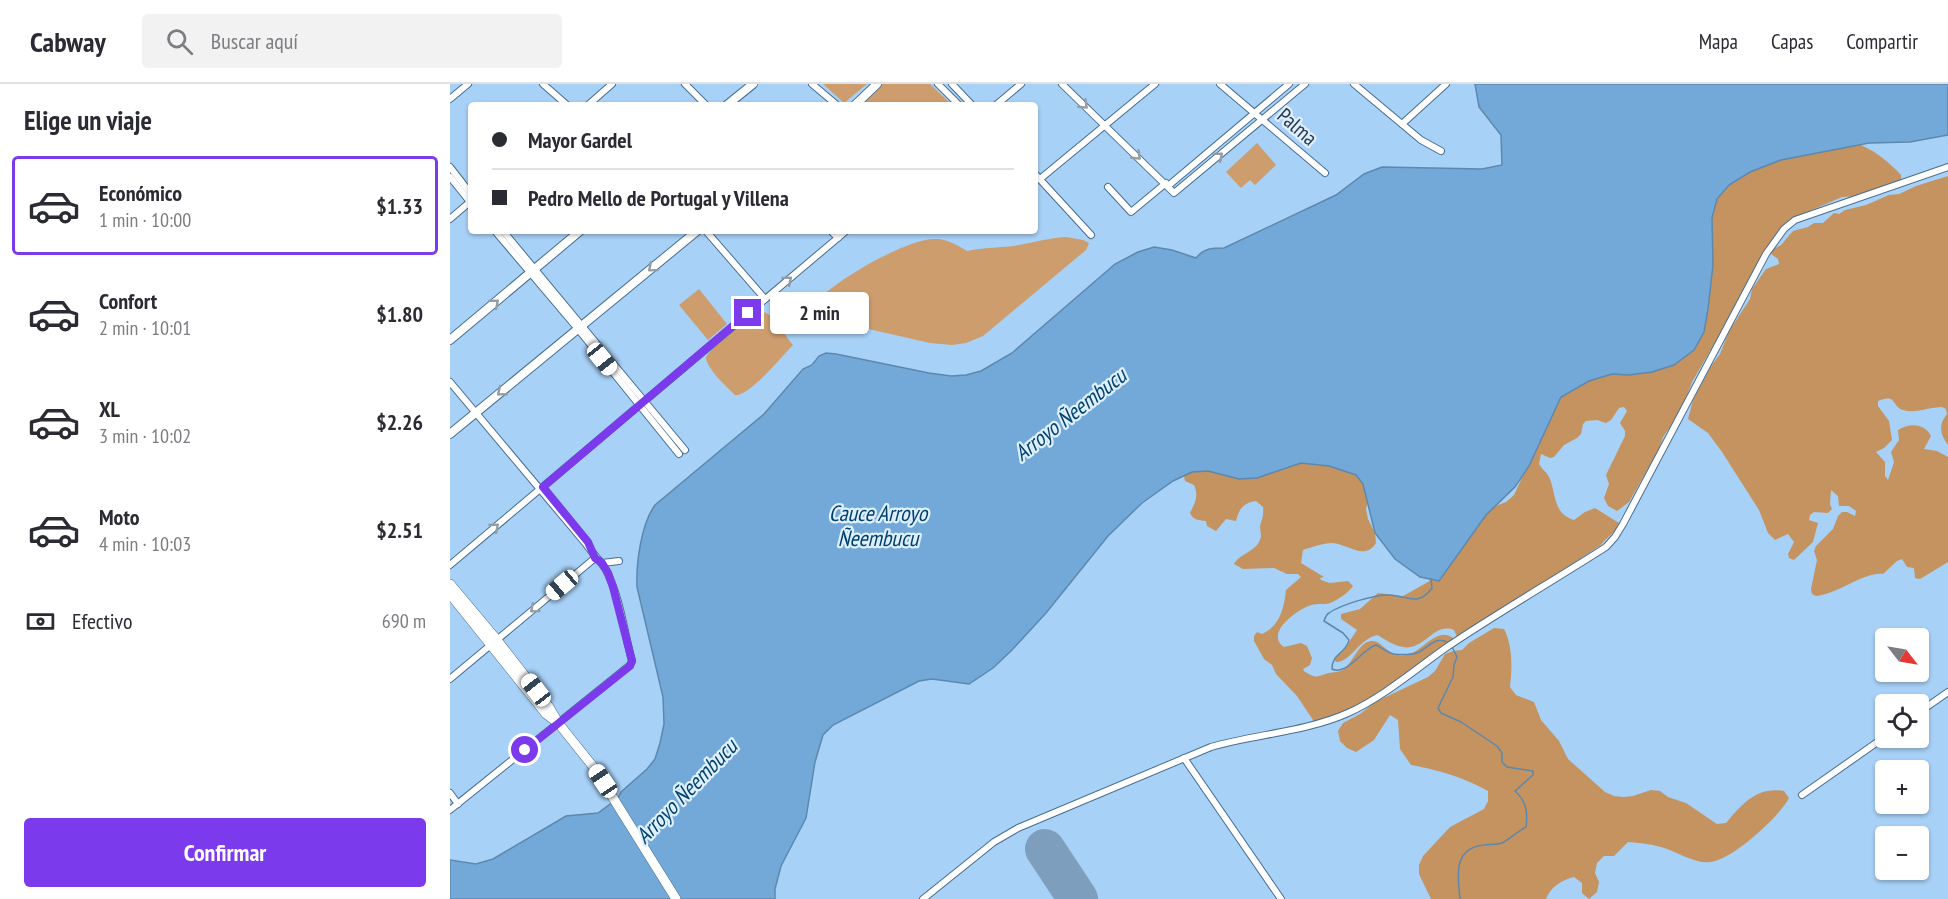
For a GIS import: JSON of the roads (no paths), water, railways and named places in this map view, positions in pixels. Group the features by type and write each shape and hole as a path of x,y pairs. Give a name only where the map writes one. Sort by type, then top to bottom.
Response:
{"main road":[{"path":"731,102 753,84"},
{"path":"858,102 878,84"},
{"path":"450,340 576,234"},
{"path":"450,434 693,234"},
{"path":"450,584 494,643"},
{"path":"450,594 549,706 559,723 611,792 676,899"}],"street":[{"path":"450,99 468,84"},
{"path":"543,84 564,102"},
{"path":"591,102 612,84"},
{"path":"685,84 703,102"},
{"path":"812,84 833,102"},
{"path":"938,84 956,102"},
{"path":"951,84 969,102"},
{"path":"1000,102 1021,84"},
{"path":"1062,84 1174,193 1305,84"},
{"path":"1038,176 1106,126 1155,84"},
{"name":"Palma","path":"1220,84 1325,173"},
{"path":"1108,187 1131,212 1289,84"},
{"path":"1354,84 1421,140 1441,151"},
{"path":"1402,124 1446,84"},
{"path":"450,167 468,190"},
{"path":"925,898 960,868 1009,832 1211,747 1278,733 1349,712 1606,547 1615,537 1766,254 1784,229 1795,220 1948,167"},
{"path":"450,177 468,198"},
{"path":"1038,178 1091,235"},
{"path":"450,219 468,204"},
{"path":"498,234 533,271"},
{"path":"504,234 682,452"},
{"path":"709,234 765,299"},
{"path":"834,234 838,238"},
{"path":"450,565 843,234"},
{"path":"450,376 542,488 595,558 602,563 613,587 632,661 630,666 450,810"},
{"path":"450,382 477,411"},
{"path":"450,679 595,558"},
{"path":"602,563 619,561"},
{"path":"1929,705 1948,692"},
{"path":"1802,795 1875,744"},
{"path":"1184,758 1281,899"},
{"path":"450,793 458,804"}],"water":[{"name":"Cauce Arroyo Ñeembucu","path":"1475,84 1948,84 1948,135 1910,142 1869,143 1781,160 1750,172 1729,185 1717,199 1712,218 1713,265 1708,309 1704,332 1694,350 1674,365 1652,372 1629,375 1612,374 1589,381 1561,397 1529,466 1515,487 1486,515 1439,581 1420,577 1395,559 1375,533 1363,484 1356,475 1329,466 1301,463 1257,478 1239,479 1208,471 1192,472 1173,481 1142,503 1108,536 1046,613 993,668 969,684 932,679 919,681 833,725 823,735 815,762 806,818 781,866 775,899 450,899 450,860 476,864 493,859 566,816 598,813 618,798 621,792 655,759 664,724 663,697 637,587 637,567 643,533 650,513 655,505 764,414 803,369 812,365 819,356 826,353 836,354 951,376 981,371 1012,353 1115,264 1138,252 1154,247 1196,258 1205,250 1224,248 1336,195 1364,174 1382,167 1482,169 1502,165 1501,135 1479,107"}],"waterway":[{"path":"1431,579 1432,588 1427,594 1417,599 1389,595 1376,596 1349,604 1328,614 1324,621 1343,633 1349,640 1334,660 1332,669 1338,670 1349,666 1376,645 1392,653 1403,655 1419,652 1440,640 1449,643"},
{"path":"1452,647 1457,657 1453,677 1438,708 1441,713 1461,722 1497,746 1502,753 1502,762 1507,767 1533,771 1533,775 1515,791 1525,807 1526,827 1502,843 1478,846 1464,854 1459,867 1460,899"}],"water label":[{"name":"Arroyo Ñeembucu","path":"1070,414"},
{"name":"Arroyo Ñeembucu","path":"686,791"}]}
